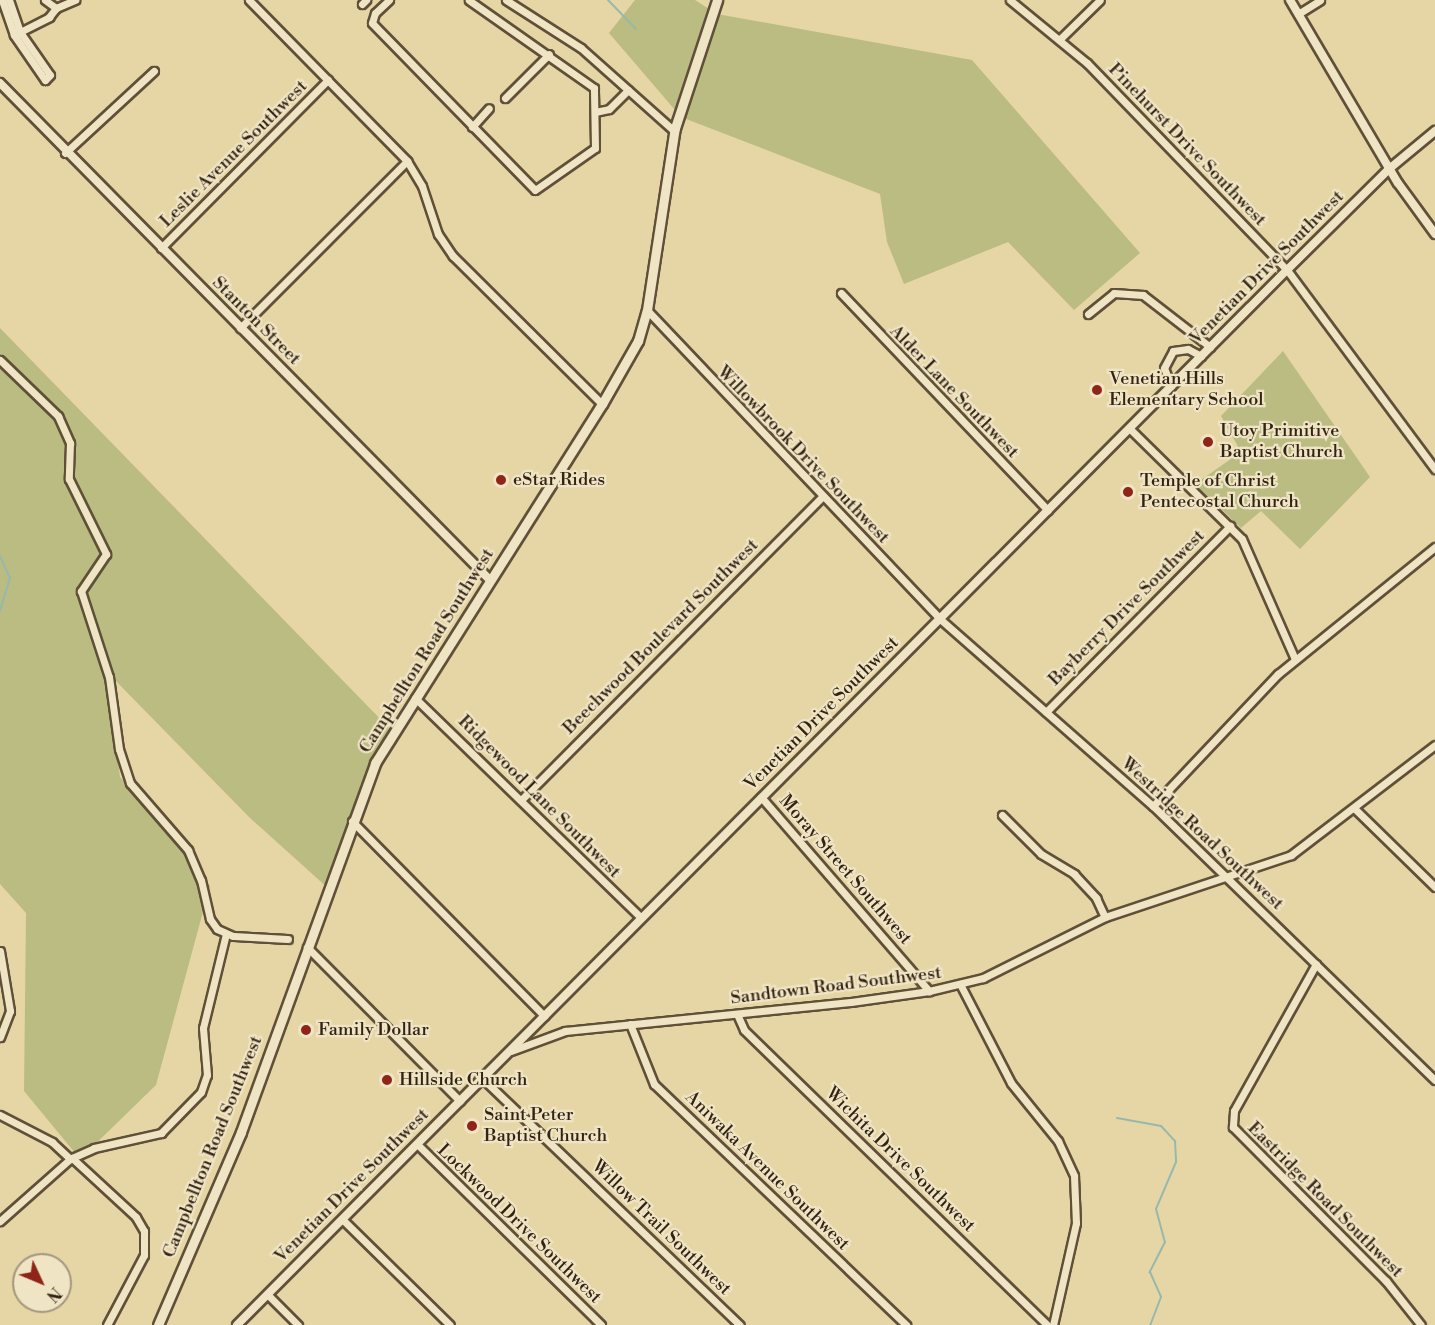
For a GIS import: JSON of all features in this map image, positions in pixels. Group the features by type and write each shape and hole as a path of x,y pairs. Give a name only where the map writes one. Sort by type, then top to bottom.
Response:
{"main road":[{"name":"Campbellton Road Southwest","path":"158,1325 241,1132 375,762 629,360 647,310 674,131 717,0"}],"street":[{"path":"2,0 17,33 45,80 50,75 17,33 9,0"},
{"path":"45,0 56,8"},
{"path":"17,33 49,17 56,8 75,0"},
{"path":"249,0 407,161 422,186 438,234 453,256 602,404"},
{"path":"389,0 375,13 372,23 535,190 596,148 594,88 549,54 501,26 469,0"},
{"path":"506,0 581,48 674,131"},
{"name":"Pinehurst Drive Southwest","path":"1010,0 1062,38 1287,270 1435,469"},
{"path":"1062,38 1100,0"},
{"path":"1290,0 1389,168 1435,234"},
{"path":"1298,14 1320,0"},
{"path":"505,98 549,54"},
{"path":"65,153 154,71"},
{"name":"Leslie Avenue Southwest","path":"161,248 328,80"},
{"name":"Stanton Street","path":"0,83 65,153 490,580"},
{"path":"595,112 609,109 628,90"},
{"path":"472,128 489,108"},
{"name":"Venetian Drive Southwest","path":"237,1325 1389,168 1435,131"},
{"path":"240,328 407,161"},
{"name":"Alder Lane Southwest","path":"841,293 1048,510"},
{"path":"1088,314 1114,293 1143,295 1210,347"},
{"name":"Willowbrook Drive Southwest","path":"647,310 940,619"},
{"path":"1171,387 1164,368 1173,351 1188,349 1202,356"},
{"path":"0,360 47,402 66,431 70,443 69,479 106,554 81,591 84,607 109,677 119,750 130,783 188,850 201,880 210,919 226,934 288,939"},
{"path":"1130,428 1230,526 1252,554 1285,643 1295,659"},
{"name":"Beechwood Boulevard Southwest","path":"521,800 822,496"},
{"name":"Bayberry Drive Southwest","path":"1046,712 1230,526"},
{"path":"1153,806 1295,659 1435,548"},
{"name":"Westridge Road Southwest","path":"940,619 1153,806 1435,1080"},
{"name":"Ridgewood Lane Southwest","path":"416,698 641,918"},
{"name":"Sandtown Road Southwest","path":"507,1053 565,1031 737,1014 928,991 1002,971 1105,917 1228,878 1290,855 1435,745"},
{"name":"Moray Street Southwest","path":"761,797 928,991"},
{"path":"1354,808 1435,887"},
{"path":"1002,815 1041,854 1074,874 1096,898 1105,917"},
{"path":"352,821 544,1016"},
{"path":"107,1325 141,1263 146,1239 136,1217 72,1158 94,1148 161,1133 201,1092 207,1075 203,1028 226,934"},
{"path":"307,946 460,1101"},
{"path":"0,951 10,1011 0,1037"},
{"name":"Eastridge Road Southwest","path":"1316,964 1234,1111 1233,1127 1386,1281 1421,1325"},
{"path":"960,984 1011,1083 1058,1141 1074,1176 1076,1223 1053,1325"},
{"name":"Wichita Drive Southwest","path":"737,1014 744,1030 1047,1325"},
{"name":"Aniwaka Avenue Southwest","path":"630,1024 654,1084 906,1325"},
{"name":"Willow Trail Southwest","path":"482,1078 740,1325"},
{"path":"0,1115 52,1142 70,1159 0,1221"},
{"name":"Lockwood Drive Southwest","path":"417,1144 601,1325"},
{"path":"342,1219 450,1325"},
{"path":"267,1294 298,1325"}],"green space":[{"path":"635,0 695,0 717,14 972,60 1140,253 1074,310 1008,242 904,284 887,242 880,194 681,117 609,33"},
{"path":"0,328 389,728 367,776 329,889 250,818 107,672 120,777 210,886 156,1085 80,1159 24,1091 26,913 0,884"},
{"path":"1283,351 1370,477 1300,549 1261,511 1241,528 1195,484 1241,452 1221,416"}],"waterway":[{"path":"608,0 636,29"},
{"path":"0,556 10,578 0,611"},
{"path":"1117,1118 1161,1126 1175,1141 1176,1162 1156,1209 1165,1242 1150,1272 1161,1297 1150,1325"}],"place":[{"name":"Venetian Hills Elementary School","path":"1097,390"},
{"name":"Utoy Primitive Baptist Church","path":"1208,442"},
{"name":"eStar Rides","path":"501,480"},
{"name":"Temple of Christ Pentecostal Church","path":"1128,492"},
{"name":"Family Dollar","path":"306,1030"},
{"name":"Hillside Church","path":"387,1080"},
{"name":"Saint Peter Baptist Church","path":"472,1126"}]}
